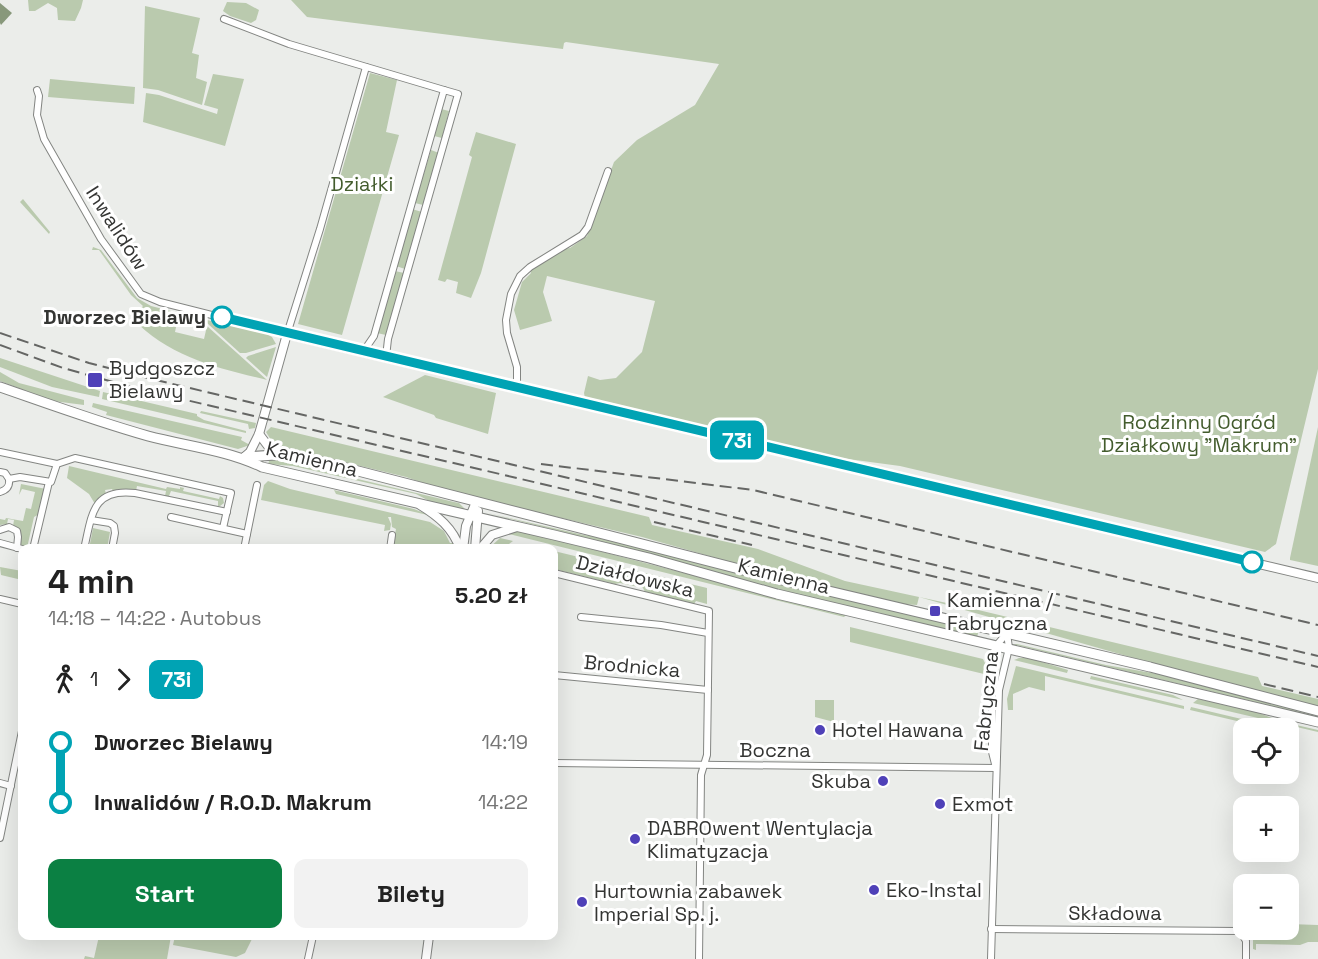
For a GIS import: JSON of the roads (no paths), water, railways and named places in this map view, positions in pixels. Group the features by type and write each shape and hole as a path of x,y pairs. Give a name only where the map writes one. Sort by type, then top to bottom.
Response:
{"main road":[{"name":"Kamienna","path":"0,387 89,418 148,436 243,458 262,467 518,526 649,558 777,594 1318,722"},
{"name":"Kamienna","path":"243,458 289,454 778,579 1007,633 1318,711"}],"street":[{"path":"224,19 289,44 458,94 388,339 386,357"},
{"path":"243,458 250,452 259,434 366,67"},
{"name":"Inwalidów","path":"37,90 37,115 44,139 101,239 141,294 160,302 1318,578"},
{"path":"363,352 374,336 444,90"},
{"path":"440,104 454,108"},
{"path":"430,142 443,146"},
{"path":"517,388 517,367 507,333 506,320 512,294 520,276 530,267 582,235 588,227 608,171"},
{"path":"411,206 425,210"},
{"path":"393,268 407,272"},
{"path":"374,336 388,339"},
{"path":"259,434 268,446 289,454"},
{"path":"0,452 57,464 75,458 231,493 223,528"},
{"path":"9,479 20,477 53,481 57,464"},
{"path":"0,472 9,479 9,486 0,492"},
{"path":"34,544 49,482"},
{"path":"245,544 257,485"},
{"path":"85,544 96,505 110,494 120,492 150,496 227,512"},
{"path":"475,544 476,502"},
{"path":"417,503 443,521 458,544"},
{"path":"463,544 474,516"},
{"path":"171,517 248,534"},
{"path":"91,520 114,526 113,544"},
{"path":"485,544 492,536 505,529 518,526"},
{"path":"0,530 9,527 17,531 19,544"},
{"path":"391,544 392,535"},
{"path":"0,543 18,548"},
{"name":"Działdowska","path":"558,574 709,611 708,633"},
{"path":"0,599 18,603"},
{"path":"581,617 661,625 708,633 707,755 701,775 699,959"},
{"name":"Fabryczna","path":"996,768 992,752 992,658 996,646 1007,633"},
{"name":"Fabryczna","path":"990,959 999,690 1009,648 1007,633"},
{"name":"Brodnicka","path":"558,675 708,690"},
{"path":"0,838 18,751"},
{"name":"Boczna","path":"558,764 996,768"},
{"path":"0,783 11,786"},
{"name":"Składowa","path":"991,929 1240,931 1246,941 1246,959"},
{"path":"308,959 312,940"},
{"path":"426,959 428,940"}],"railway":[{"path":"0,333 89,363 156,380 1318,656"},
{"path":"0,345 63,368 131,387 1318,667"},
{"path":"541,464 753,490 1318,625"},
{"path":"654,522 752,545"},
{"path":"1264,684 1318,697"}],"place":[{"name":"Dworzec Bielawy","path":"222,317"},
{"name":"Bydgoszcz Bielawy","path":"95,380"},
{"name":"Kamienna / Fabryczna","path":"935,611"},
{"name":"Hotel Hawana","path":"820,730"},
{"name":"Skuba","path":"883,781"},
{"name":"Exmot","path":"940,804"},
{"name":"DABROwent Wentylacja Klimatyzacja","path":"635,839"},
{"name":"Eko-Instal","path":"874,890"},
{"name":"Hurtownia zabawek Imperial Sp. j.","path":"582,902"}],"park label":[{"name":"Działki","path":"362,184"},
{"name":"Rodzinny Ogród Działkowy \"Makrum\"","path":"1199,434"}]}
